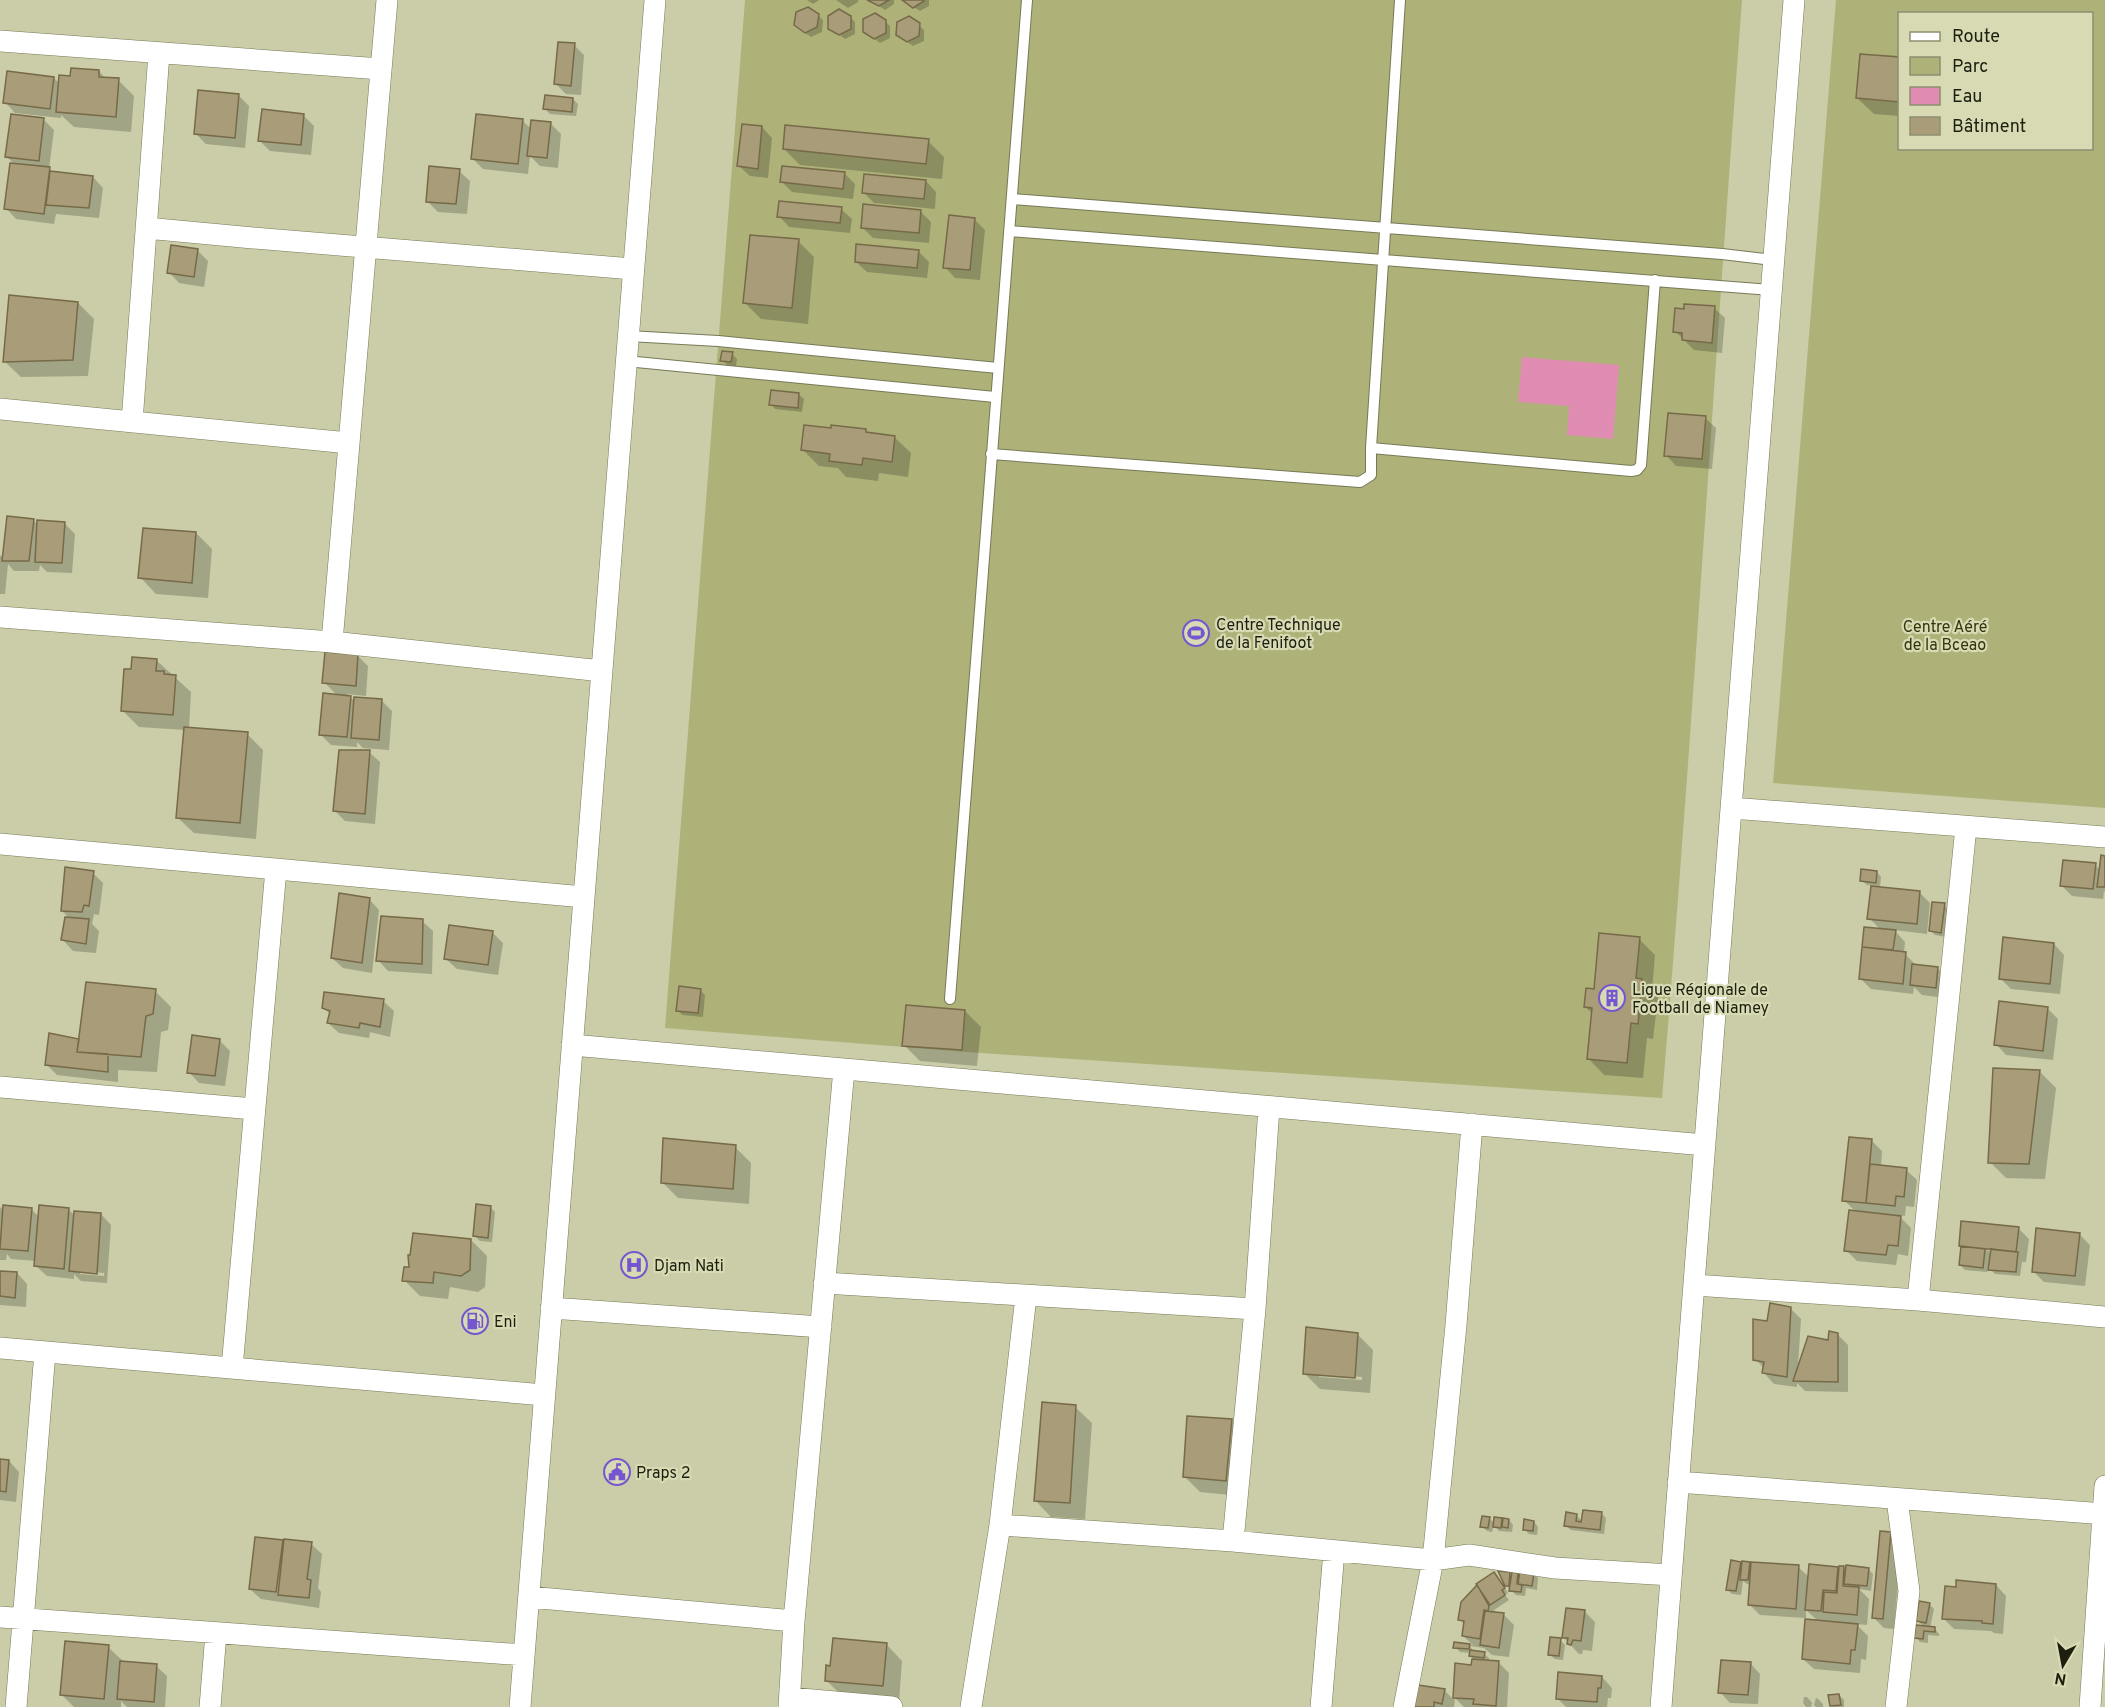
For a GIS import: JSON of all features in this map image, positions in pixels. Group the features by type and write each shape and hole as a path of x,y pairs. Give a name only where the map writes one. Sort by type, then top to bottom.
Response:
{"street":[{"path":"332,642 387,0"},
{"path":"520,1707 655,0"},
{"path":"1661,1707 1794,0"},
{"path":"0,42 381,69"},
{"path":"132,422 159,53"},
{"path":"146,228 633,269"},
{"path":"0,409 349,443"},
{"path":"0,617 332,642 602,671"},
{"path":"1731,808 2105,837"},
{"path":"1918,1300 1966,826"},
{"path":"0,844 584,897"},
{"path":"232,1368 276,869"},
{"path":"572,1045 1705,1144"},
{"path":"844,1069 794,1621 789,1702 892,1707"},
{"path":"0,1087 254,1109"},
{"path":"1233,1541 1255,1309 1269,1107"},
{"path":"1404,1707 1433,1560 1456,1325 1472,1124"},
{"path":"824,1283 1255,1309"},
{"path":"1694,1285 1918,1300 2105,1317"},
{"path":"971,1707 1000,1525 1026,1296"},
{"path":"551,1308 821,1327"},
{"path":"0,1348 544,1395"},
{"path":"16,1707 45,1352"},
{"path":"1678,1482 2104,1514"},
{"path":"2090,1707 2105,1486"},
{"path":"1896,1707 1909,1591 1897,1498"},
{"path":"1000,1525 1233,1541 1433,1560 1469,1555 1555,1568 1671,1575"},
{"path":"1321,1707 1334,1551"},
{"path":"529,1597 794,1621"},
{"path":"0,1617 524,1654"},
{"path":"210,1707 216,1633"}],"lane":[{"path":"950,999 1027,0"},
{"path":"991,454 1360,482 1371,475 1382,260 1400,0"},
{"path":"1012,199 1722,254 1773,260"},
{"path":"1009,231 1771,290"},
{"path":"1371,448 1637,470 1641,465 1655,280"},
{"path":"628,336 718,341 998,368"},
{"path":"626,361 995,397"}],"green space":[{"name":"Centre Technique de la Fenifoot","path":"745,0 1742,0 1684,824 1662,1098 966,1052 665,1028"},
{"name":"Centre Aéré de la Bceao","path":"1836,0 2105,0 2105,808 1773,783"}],"water":[{"path":"1522,357 1619,365 1613,439 1567,435 1569,406 1518,402"}],"building":[{"path":"867,0 889,0 879,6"},
{"path":"902,0 924,0 924,1 913,8"},
{"path":"808,7 819,14 817,27 805,33 794,25 796,12"},
{"path":"839,9 851,16 851,29 839,35 828,29 828,16"},
{"path":"875,13 886,20 886,33 874,39 863,32 863,19"},
{"path":"909,16 920,23 919,36 907,42 896,35 897,22"},
{"path":"558,42 575,43 571,86 554,84"},
{"path":"1860,54 1898,57 1898,102 1856,98"},
{"path":"71,68 99,70 99,77 119,78 116,117 56,112 59,75 70,76"},
{"path":"7,71 54,77 50,109 3,103"},
{"path":"198,90 239,94 235,138 194,134"},
{"path":"545,95 573,98 572,112 543,109"},
{"path":"262,109 304,114 301,145 258,141"},
{"path":"11,114 44,118 39,161 5,157"},
{"path":"476,114 523,119 518,164 471,159"},
{"path":"531,120 551,122 547,158 527,156"},
{"path":"742,124 762,126 758,169 737,166"},
{"path":"785,125 929,139 926,164 783,149"},
{"path":"10,163 50,167 44,214 4,209"},
{"path":"429,166 460,169 456,204 426,202"},
{"path":"782,166 845,172 843,189 780,182"},
{"path":"50,171 93,176 89,208 46,205"},
{"path":"864,174 926,180 924,199 862,193"},
{"path":"779,201 842,207 840,223 777,217"},
{"path":"863,204 921,210 919,233 861,228"},
{"path":"949,215 975,218 970,270 943,268"},
{"path":"750,235 799,239 792,308 743,303"},
{"path":"856,244 919,250 917,268 855,262"},
{"path":"171,245 198,249 194,277 167,273"},
{"path":"9,295 78,302 73,360 3,362"},
{"path":"1684,304 1715,306 1712,343 1682,340 1682,333 1673,332 1675,308 1684,309"},
{"path":"722,351 733,352 731,362 720,361"},
{"path":"771,390 799,393 798,408 769,405"},
{"path":"1668,413 1706,416 1702,459 1664,456"},
{"path":"804,425 866,429 866,432 895,436 892,462 863,458 862,465 829,461 830,454 801,450"},
{"path":"7,516 34,519 29,561 2,561"},
{"path":"37,520 65,522 62,563 35,562"},
{"path":"143,528 196,532 192,583 138,578"},
{"path":"325,652 358,654 356,686 322,683"},
{"path":"132,657 157,659 156,671 176,675 173,715 121,711 124,669 131,669"},
{"path":"323,693 351,696 347,737 319,735"},
{"path":"354,697 382,699 379,740 351,738"},
{"path":"184,727 248,732 240,823 176,818"},
{"path":"339,750 370,750 365,814 333,811"},
{"path":"2101,855 2105,856 2105,887 2097,887"},
{"path":"2063,860 2096,863 2093,889 2060,886"},
{"path":"65,867 94,871 89,906 84,905 82,912 61,911"},
{"path":"1861,869 1877,871 1876,883 1860,881"},
{"path":"1871,886 1920,891 1917,924 1867,919"},
{"path":"339,893 370,898 362,963 331,958"},
{"path":"1932,902 1945,903 1941,933 1929,931"},
{"path":"381,916 423,919 422,964 376,961"},
{"path":"65,917 89,919 86,944 61,940"},
{"path":"449,925 493,931 488,965 444,959"},
{"path":"1864,927 1896,930 1893,950 1862,947"},
{"name":"Ligue Régionale de Football de Niamey","path":"1599,933 1640,937 1636,978 1642,979 1638,1024 1631,1023 1627,1063 1587,1059 1592,1008 1584,1007 1586,988 1594,989"},
{"path":"2003,937 2054,943 2050,984 1999,979"},
{"path":"1862,947 1906,952 1903,984 1859,979"},
{"path":"1912,964 1938,967 1936,988 1910,985"},
{"path":"86,982 156,989 153,1014 146,1016 141,1057 77,1052"},
{"path":"679,986 701,989 698,1013 676,1011"},
{"path":"324,992 384,999 380,1027 360,1023 359,1028 327,1023 330,1011 322,1008"},
{"path":"1999,1001 2048,1007 2043,1051 1994,1045"},
{"path":"906,1005 965,1010 962,1050 902,1046"},
{"path":"49,1033 79,1039 77,1052 108,1054 108,1072 45,1065"},
{"path":"192,1035 220,1039 215,1076 187,1073"},
{"path":"1993,1068 2040,1070 2029,1164 1988,1163"},
{"path":"1849,1137 1872,1139 1866,1203 1842,1201"},
{"path":"663,1138 736,1145 733,1189 661,1183"},
{"path":"1870,1164 1907,1168 1904,1197 1896,1196 1895,1206 1866,1203"},
{"path":"476,1204 491,1206 488,1238 473,1236"},
{"path":"3,1205 32,1208 28,1251 0,1249"},
{"path":"39,1205 69,1208 64,1269 34,1266"},
{"path":"1849,1210 1901,1216 1898,1246 1888,1245 1886,1255 1844,1251"},
{"path":"74,1211 101,1213 97,1274 69,1271"},
{"path":"1961,1221 2019,1227 2016,1252 1959,1246"},
{"path":"2036,1228 2080,1233 2075,1276 2032,1272"},
{"path":"413,1233 471,1239 470,1270 461,1276 434,1272 433,1283 402,1281 404,1267 409,1267 408,1255 410,1255"},
{"path":"1961,1246 1985,1249 1983,1268 1959,1265"},
{"path":"1991,1249 2018,1252 2016,1272 1988,1270"},
{"path":"0,1271 17,1272 15,1298 0,1296"},
{"path":"1770,1303 1791,1307 1787,1377 1762,1373 1764,1362 1753,1360 1753,1319 1767,1321"},
{"path":"1306,1327 1358,1333 1355,1378 1303,1374"},
{"path":"1829,1331 1838,1333 1838,1382 1793,1381 1808,1336 1828,1340"},
{"path":"1042,1402 1076,1405 1070,1503 1034,1501"},
{"path":"1187,1416 1232,1419 1226,1481 1183,1477"},
{"path":"0,1459 9,1460 6,1492 0,1491"},
{"path":"1583,1510 1602,1512 1600,1530 1564,1526 1566,1512 1577,1514 1576,1521 1581,1522"},
{"path":"1482,1516 1490,1517 1488,1528 1480,1527"},
{"path":"1494,1517 1502,1518 1501,1528 1493,1527"},
{"path":"1503,1518 1509,1519 1508,1528 1502,1527"},
{"path":"1524,1519 1534,1521 1533,1531 1523,1530"},
{"path":"1880,1531 1891,1532 1883,1619 1872,1618"},
{"path":"255,1537 283,1540 276,1592 249,1589"},
{"path":"284,1539 312,1542 307,1579 311,1580 309,1598 278,1595"},
{"path":"1731,1560 1741,1562 1736,1591 1726,1590"},
{"path":"1742,1561 1750,1562 1748,1580 1740,1580"},
{"path":"1751,1562 1799,1565 1796,1609 1748,1605"},
{"path":"1809,1564 1838,1567 1836,1591 1823,1590 1821,1611 1805,1610"},
{"path":"1846,1565 1869,1568 1867,1586 1844,1584"},
{"path":"1839,1566 1844,1566 1843,1586 1859,1587 1857,1615 1823,1612 1824,1592 1837,1593"},
{"path":"1520,1570 1534,1572 1532,1586 1518,1584"},
{"path":"1498,1571 1510,1572 1509,1586 1505,1586"},
{"path":"1494,1572 1505,1588 1502,1590 1505,1595 1490,1605 1476,1584"},
{"path":"1512,1572 1518,1573 1517,1584 1522,1585 1521,1592 1509,1591"},
{"path":"1956,1580 1996,1584 1993,1624 1982,1623 1982,1621 1942,1619 1945,1586 1956,1587"},
{"path":"1477,1585 1489,1606 1488,1611 1484,1610 1480,1639 1462,1636 1464,1621 1458,1620 1461,1602"},
{"path":"1919,1601 1930,1603 1926,1623 1916,1621"},
{"path":"1566,1608 1585,1610 1581,1641 1573,1640 1571,1645 1567,1644 1568,1638 1562,1638"},
{"path":"1485,1611 1504,1613 1499,1648 1480,1645"},
{"path":"1805,1619 1858,1624 1855,1650 1851,1650 1850,1664 1802,1659"},
{"path":"1916,1625 1935,1627 1935,1632 1924,1631 1923,1639 1914,1638"},
{"path":"1550,1637 1561,1638 1559,1656 1548,1655"},
{"path":"833,1638 887,1643 883,1686 825,1681 826,1665 830,1666"},
{"path":"65,1641 109,1645 104,1699 60,1695"},
{"path":"1454,1642 1470,1644 1469,1649 1453,1648"},
{"path":"1470,1650 1485,1652 1484,1658 1469,1656"},
{"path":"1472,1659 1499,1661 1496,1706 1473,1704 1474,1699 1453,1698 1455,1663 1471,1665"},
{"path":"1721,1660 1751,1662 1748,1695 1718,1693"},
{"path":"120,1661 157,1664 154,1702 117,1699"},
{"path":"1558,1672 1602,1676 1597,1702 1556,1699"},
{"path":"1411,1684 1445,1689 1442,1704 1434,1702 1434,1707 1408,1707"},
{"path":"1839,1694 1841,1705 1830,1706 1828,1695"}],"place":[{"name":"Centre Technique de la Fenifoot","path":"1196,633"},
{"name":"Ligue Régionale de Football de Niamey","path":"1612,998"},
{"name":"Djam Nati","path":"634,1265"},
{"name":"Eni","path":"475,1321"},
{"name":"Praps 2","path":"617,1472"}]}
